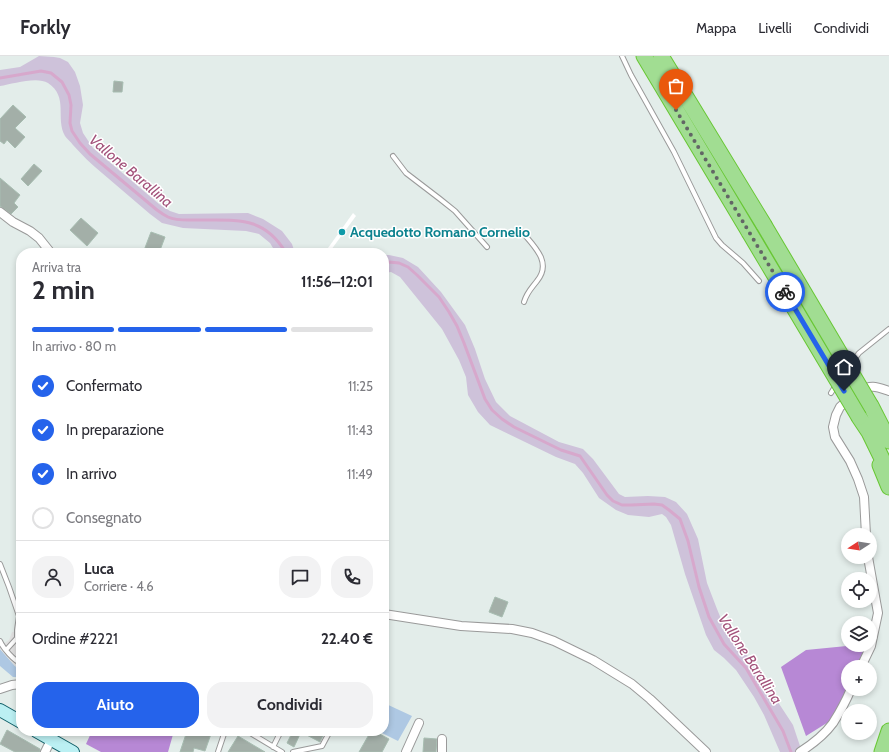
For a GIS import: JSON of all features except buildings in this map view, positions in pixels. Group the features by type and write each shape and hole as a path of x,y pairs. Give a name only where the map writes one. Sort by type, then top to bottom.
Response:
{"highway":[{"path":"644,56 869,432 889,473"},
{"path":"661,56 764,225 871,406 889,441"},
{"path":"869,432 877,459 889,487"},
{"path":"883,752 889,731"},
{"path":"883,752 889,746"}],"main road":[{"path":"0,710 16,719"},
{"path":"44,736 73,752"}],"street":[{"path":"0,212 13,222 30,231 39,238 47,248"},
{"path":"866,528 864,497 850,461 835,437 833,427 840,407 853,395 863,389 875,386 889,391"},
{"path":"864,660 871,646 878,613 869,564"},
{"path":"389,615 461,626 512,629 532,633 554,641 593,660 632,684 706,752"},
{"path":"0,689 16,685"},
{"path":"800,752 832,724 848,696"},
{"path":"406,752 419,723"},
{"path":"442,739 442,752"},
{"path":"44,752 51,740"}],"lane":[{"path":"622,56 674,152 716,238 743,263 759,281"},
{"path":"393,156 406,173 440,198 487,247"},
{"path":"523,233 540,255 544,264 538,280 526,295 524,302"},
{"path":"847,370 859,353 889,329"},
{"path":"831,393 843,376"},
{"path":"0,564 10,587 16,606"},
{"path":"6,650 16,640"},
{"path":"0,641 16,661"},
{"path":"219,752 224,736"},
{"path":"255,736 282,752"},
{"path":"273,747 278,736"},
{"path":"293,752 322,746 327,736"}],"shaded area":[{"path":"39,56 60,58 68,62 75,72 80,86 83,105 80,123 83,133 93,148 159,204 170,211 179,214 248,213 263,219 282,231 293,248 273,248 270,243 259,234 246,231 183,228 162,223 94,166 65,136 61,122 60,101 54,89 48,83 38,80 31,80 0,86 0,70 20,67"},
{"path":"389,255 403,258 418,267 441,292 465,325 485,379 496,402 510,416 559,442 583,449 593,459 619,494 625,497 665,497 676,502 687,514 698,539 707,583 728,636 747,655 793,725 802,752 780,752 764,715 754,697 736,670 714,650 706,635 685,574 671,525 666,517 662,514 649,517 628,515 616,510 599,498 583,473 575,464 556,457 490,425 478,412 468,395 466,377 459,360 442,329 400,277 389,272"},
{"path":"12,632 16,632 16,667 0,649 0,646 9,640"},
{"path":"841,647 841,652 864,652 860,660 841,660 841,696 844,696 830,721 806,736 781,667 806,650"},
{"path":"0,649 16,667 16,677 13,677 0,666"},
{"path":"389,705 412,716 398,741 388,736"},
{"path":"90,736 173,736 168,752 101,752 86,744"}],"pier":[{"name":"Acquedotto Romano Cornelio","path":"353,213 356,216 332,248 328,248"}],"waterway":[{"name":"Vallone Barallina","path":"0,78 41,71 51,73 62,82 69,95 71,105 70,123 72,131 80,143 90,154 164,215 178,220 223,220 247,222 268,232 277,240 283,248"},
{"name":"Vallone Barallina","path":"389,262 399,263 408,267 439,297 457,326 485,399 492,410 502,419 514,427 561,450 580,456 607,495 613,501 622,505 662,505 680,519 688,541 699,587 709,617 724,644 746,668 783,731 791,752"}],"way so far":[{"path":"676,110 785,292"}],"place":[{"name":"Acquedotto Romano Cornelio","path":"342,232"}],"route":[{"path":"785,292 844,391"}]}
